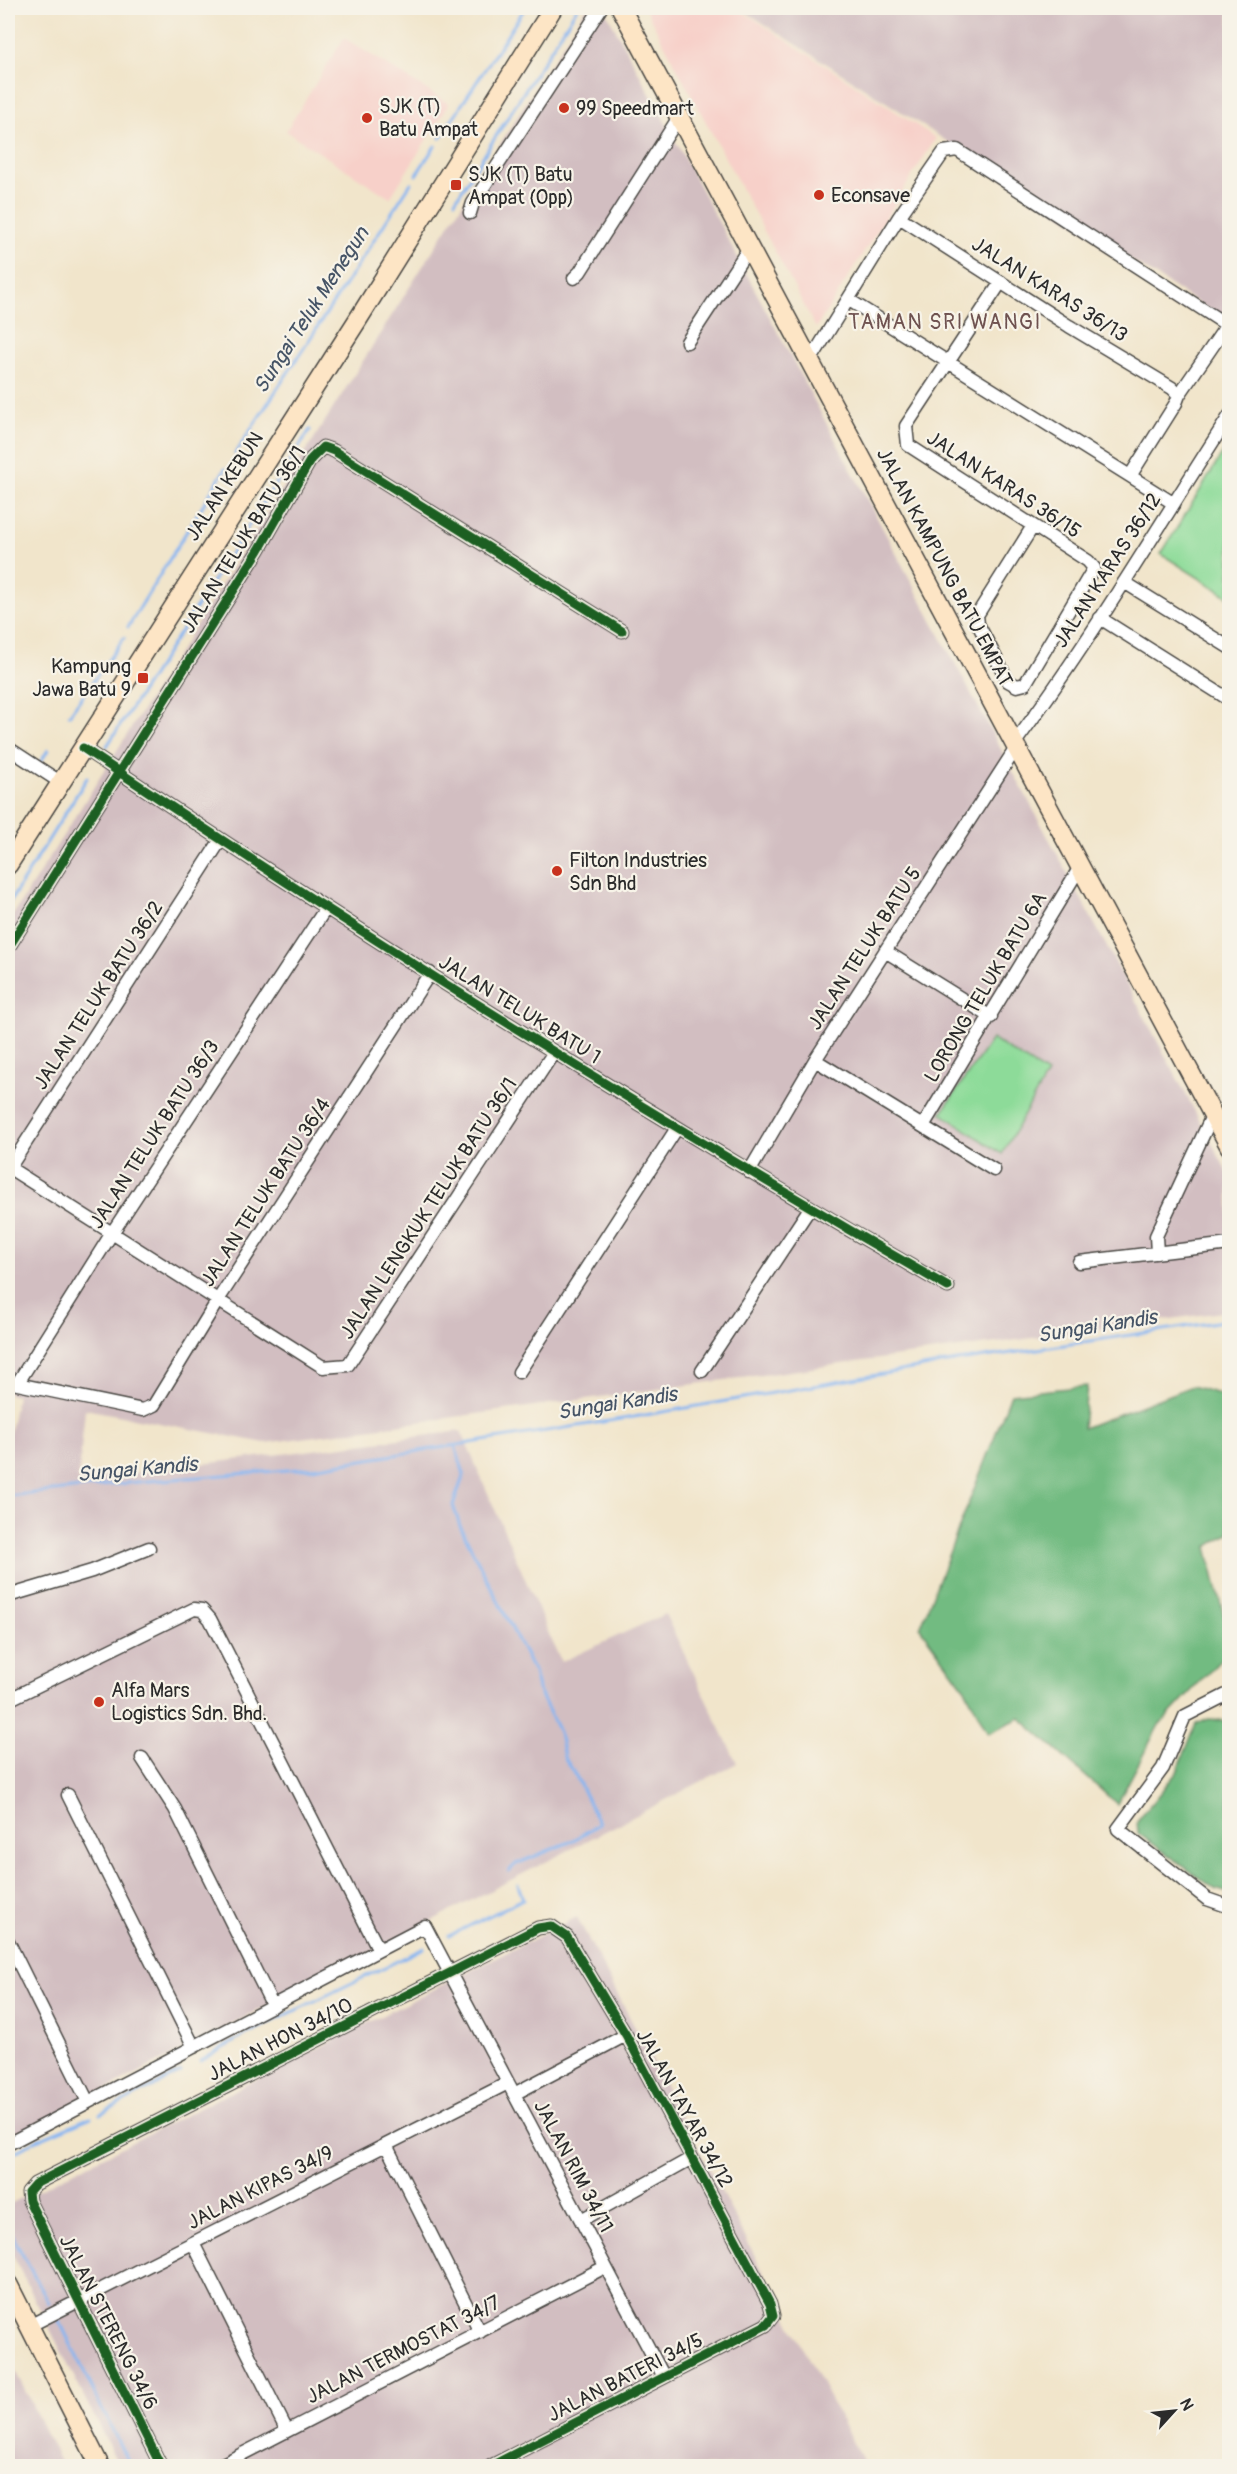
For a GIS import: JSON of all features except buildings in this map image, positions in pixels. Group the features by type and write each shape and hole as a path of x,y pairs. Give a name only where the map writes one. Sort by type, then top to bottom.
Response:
{"main road":[{"name":"JALAN KEBUN","path":"10,857 83,748 357,321 553,8"},
{"name":"JALAN KAMPUNG BATU EMPAT","path":"621,8 1230,1148"},
{"path":"8,2284 100,2466"}],"street":[{"path":"470,213 473,203 601,8"},
{"path":"574,278 679,117"},
{"path":"810,361 899,217 944,152 957,150 1228,326 1179,395 1130,476"},
{"name":"JALAN KARAS 36/13","path":"899,217 1172,388 1179,395"},
{"path":"687,342 749,248"},
{"path":"948,362 1001,282"},
{"path":"849,300 1173,503"},
{"name":"JALAN KARAS 36/15","path":"948,362 906,426 908,445 1088,561 1094,568 1025,684 1017,686 1008,681 978,624 977,615 1033,526"},
{"name":"JALAN KARAS 36/12","path":"1015,746 1124,582 1230,415"},
{"name":"JALAN TELUK BATU 36/1","path":"8,948 259,550 310,459 323,447 343,456 622,631"},
{"path":"1124,582 1230,648"},
{"path":"1100,618 1230,700"},
{"name":"JALAN TELUK BATU 5","path":"749,1172 816,1060 1015,746"},
{"path":"8,748 60,782"},
{"name":"JALAN TELUK BATU 1","path":"83,748 220,841 554,1052 749,1172 948,1287"},
{"name":"JALAN TELUK BATU 36/2","path":"8,1168 220,841"},
{"name":"LORONG TELUK BATU 6A","path":"923,1126 991,1017 1011,977 1080,867"},
{"name":"JALAN TELUK BATU 36/3","path":"12,1383 326,908"},
{"path":"885,951 991,1017"},
{"name":"JALAN TELUK BATU 36/4","path":"12,1383 122,1407 143,1410 154,1405 218,1300 430,973"},
{"name":"JALAN LENGKUK TELUK BATU 36/1","path":"218,1300 323,1367 348,1365 554,1052"},
{"path":"816,1060 994,1170"},
{"path":"1157,1252 1156,1236 1212,1116"},
{"path":"519,1372 677,1128"},
{"path":"8,1168 218,1300"},
{"path":"702,1371 810,1208"},
{"path":"1079,1262 1230,1244"},
{"path":"8,1596 92,1571 149,1548"},
{"path":"8,1700 194,1609 202,1610 210,1619 379,1950 8,2144"},
{"path":"1230,1693 1185,1716 1162,1768 1118,1829 1207,1899 1230,1907"},
{"path":"142,1758 175,1809 273,2006"},
{"path":"68,1796 194,2048"},
{"name":"JALAN RIM 34/11","path":"379,1950 425,1926 664,2377"},
{"name":"JALAN HON 34/10","path":"28,2192 35,2184 80,2160 538,1928 551,1926"},
{"name":"JALAN TAYAR 34/12","path":"551,1926 567,1937 626,2036 770,2304 773,2316"},
{"path":"8,1941 88,2102"},
{"name":"JALAN KIPAS 34/9","path":"29,2326 386,2145 626,2036"},
{"path":"386,2145 480,2332"},
{"path":"581,2220 692,2158"},
{"name":"JALAN STERENG 34/6","path":"28,2192 29,2201 161,2466"},
{"path":"193,2243 287,2431"},
{"name":"JALAN TERMOSTAT 34/7","path":"219,2466 605,2267"},
{"name":"JALAN BATERI 34/5","path":"491,2466 766,2325 773,2316"}],"shaded area":[{"path":"586,8 604,8 1229,1175 1229,1311 265,1443 85,1409 78,1480 461,1431 561,1662 665,1614 737,1763 8,2140 8,1441 17,1396 8,1394 8,923"},
{"path":"645,8 737,8 936,138 816,328"},
{"path":"740,8 1229,8 1229,323"},
{"name":"SJK (T) Batu Ampat","path":"344,38 449,104 390,198 286,131"},
{"path":"577,1917 865,2466 119,2466 8,2246 8,2205"},
{"path":"8,2356 62,2466 8,2466"}],"green space":[{"path":"1229,443 1230,597 1161,554"},
{"path":"992,1039 1047,1074 1002,1154 941,1113"},
{"path":"1087,1386 1083,1428 1192,1386 1229,1397 1229,1533 1207,1547 1229,1638 1229,1651 1159,1725 1117,1804 1020,1718 988,1733 965,1689 920,1628 1011,1394"},
{"path":"1209,1719 1229,1721 1229,1893 1215,1889 1138,1833 1137,1821 1177,1772 1196,1724"}],"waterway":[{"name":"Sungai Teluk Menegun","path":"440,138 525,8"},
{"path":"455,201 577,8"},
{"name":"Sungai Teluk Menegun","path":"416,175 435,146"},
{"name":"Sungai Teluk Menegun","path":"235,454 411,183"},
{"path":"107,746 310,430"},
{"name":"Sungai Teluk Menegun","path":"128,627 225,469"},
{"name":"Sungai Teluk Menegun","path":"69,715 124,638"},
{"name":"Sungai Teluk Menegun","path":"40,763 48,750"},
{"path":"8,905 87,778"},
{"name":"Sungai Kandis","path":"8,1496 137,1482 312,1468 628,1418 958,1361 1230,1320"},
{"path":"455,1446 464,1474 453,1505 460,1526 534,1672 538,1689 559,1732 564,1757 574,1772 599,1824 572,1841 516,1864 509,1871"},
{"path":"449,1936 523,1899 518,1885"},
{"path":"201,2061 245,2035 424,1948"},
{"path":"100,2114 181,2072"},
{"path":"8,2156 39,2139 91,2117"},
{"path":"8,2228 49,2303"},
{"path":"59,2320 130,2466"}],"cycle path":[{"path":"8,948 259,550 311,459 323,447 334,451 622,631"},
{"path":"83,748 296,888 511,1025 728,1158 948,1287"},
{"path":"161,2466 29,2201 28,2192 35,2184 538,1928 551,1926 567,1937 626,2035 770,2304 773,2316 766,2325 491,2466"}],"place":[{"name":"99 Speedmart","path":"564,108"},
{"name":"SJK (T) Batu Ampat","path":"367,118"},
{"name":"SJK (T) Batu Ampat (Opp)","path":"456,185"},
{"name":"Econsave","path":"819,195"},
{"name":"Kampung Jawa Batu 9","path":"143,678"},
{"name":"Filton Industries Sdn Bhd","path":"557,871"},
{"name":"Alfa Mars Logistics Sdn. Bhd.","path":"99,1702"}],"district":[{"name":"TAMAN SRI WANGI","path":"945,322"}]}
